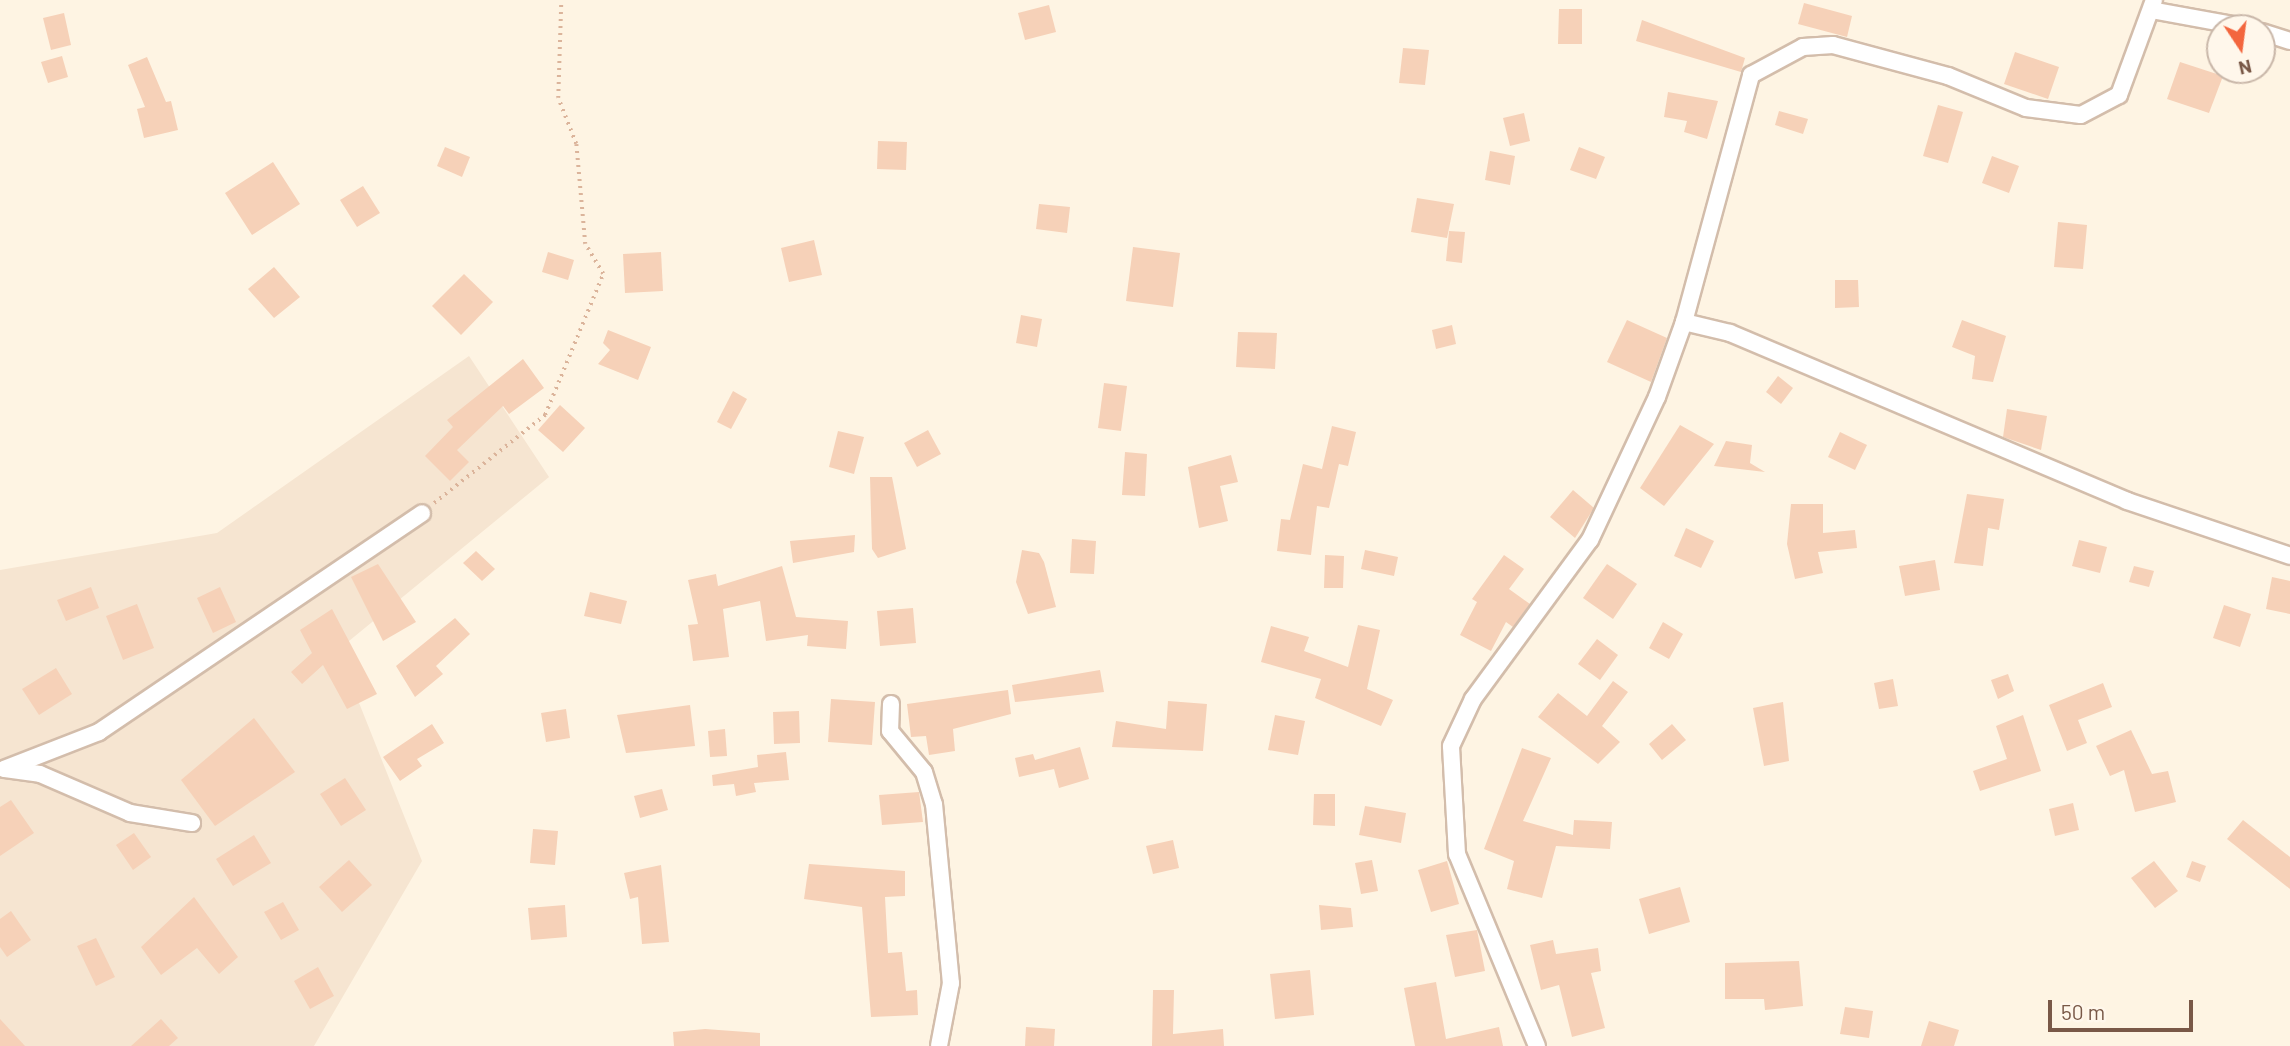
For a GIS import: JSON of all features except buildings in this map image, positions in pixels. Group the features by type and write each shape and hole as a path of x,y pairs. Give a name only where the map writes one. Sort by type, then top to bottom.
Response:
{"street":[{"path":"1537,1046 1457,854 1451,746 1473,699 1590,540 1657,397 1685,321 1740,102 1751,75 1774,58 1833,46 1948,76 2026,108 2081,116 2119,95 2153,5 2206,18"},
{"path":"1685,321 1730,334 2127,501 2290,556"},
{"path":"2,771 99,732 422,513"},
{"path":"891,704 890,731 924,772 934,804 951,983 939,1046"},
{"path":"2,771 40,774 130,813 192,823"}],"path":[{"path":"422,513 545,415 603,274 584,244 576,144 558,98 561,0"}],"shaded area":[{"path":"469,356 549,477 338,650 422,861 314,1046 0,1046 0,570 217,533"}]}
